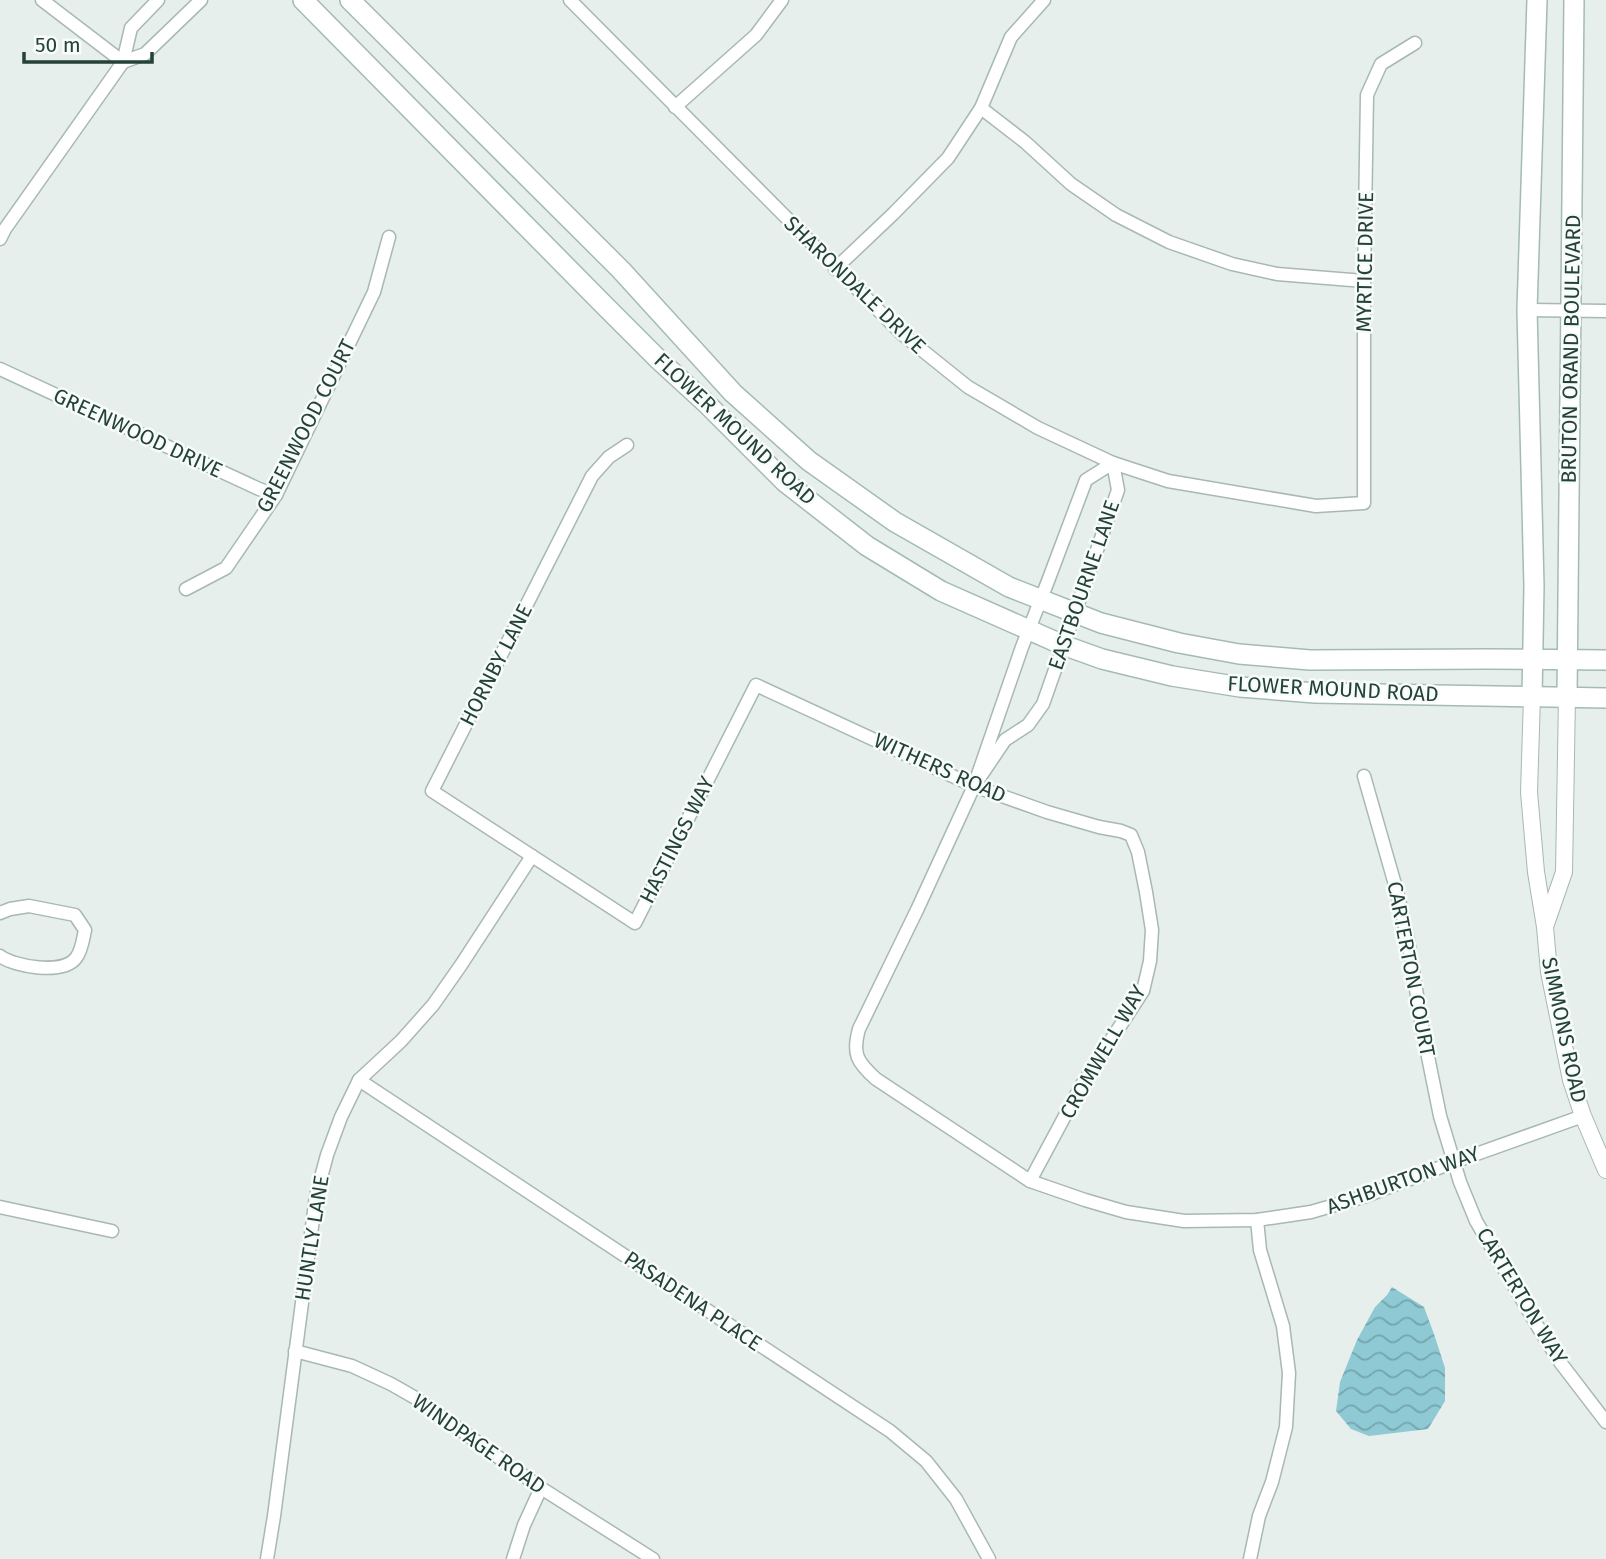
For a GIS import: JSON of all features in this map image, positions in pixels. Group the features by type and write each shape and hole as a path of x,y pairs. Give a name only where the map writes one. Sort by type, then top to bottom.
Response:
{"main road":[{"name":"FLOWER MOUND ROAD","path":"303,0 603,304 785,482 867,546 941,591 1063,645 1102,659 1172,676 1240,687 1315,693 1606,698"},
{"name":"FLOWER MOUND ROAD","path":"350,0 621,270 733,393 809,461 895,522 1009,587 1101,624 1239,654 1310,660 1606,660"},
{"name":"BRUTON ORAND BOULEVARD","path":"1532,697 1534,573 1527,310 1537,0"},
{"name":"BRUTON ORAND BOULEVARD","path":"1567,697 1574,0"}],"street":[{"path":"42,0 123,62"},
{"path":"0,239 49,164 123,62 131,27 158,0"},
{"path":"123,62 145,54 201,0"},
{"name":"SHARONDALE DRIVE","path":"570,0 835,269 902,334 968,387 1038,428 1113,463 1168,481 1316,506 1364,503"},
{"path":"675,107 757,36 782,0"},
{"path":"835,269 948,158 981,108 1011,37 1044,0"},
{"name":"MYRTICE DRIVE","path":"1364,503 1367,96 1381,64 1415,43"},
{"path":"981,108 1025,142 1071,184 1116,215 1168,242 1232,264 1277,274 1364,281"},
{"name":"GREENWOOD COURT","path":"187,589 226,568 276,495 374,292 389,237"},
{"path":"1527,310 1606,311"},
{"name":"GREENWOOD DRIVE","path":"0,369 276,495"},
{"name":"HORNBY LANE","path":"532,856 432,791 592,476 609,457 627,445"},
{"name":"EASTBOURNE LANE","path":"876,1079 863,1068 855,1055 859,1029 974,786 1086,480 1113,463 1118,490 1043,704 1028,724 1005,740 974,786"},
{"name":"HASTINGS WAY","path":"532,856 635,923 756,685"},
{"name":"WITHERS ROAD","path":"756,685 974,786 1047,812 1131,835"},
{"name":"SIMMONS ROAD","path":"1532,697 1529,792 1549,972 1571,1080 1606,1170"},
{"name":"SIMMONS ROAD","path":"1545,927 1564,872 1567,697"},
{"name":"CARTERTON COURT","path":"1364,776 1398,895 1440,1115 1454,1162"},
{"name":"CROMWELL WAY","path":"1030,1181 1081,1086 1143,991 1150,961 1152,930 1138,852 1131,835"},
{"name":"HUNTLY LANE","path":"267,1559 316,1196 327,1155 359,1080 401,1041 433,1005 532,856"},
{"path":"0,913 29,906 75,915 85,930 75,959 64,965 49,969 7,961 0,956"},
{"name":"ASHBURTON WAY","path":"876,1079 1030,1181 1126,1212 1184,1221 1256,1220 1311,1212 1355,1199 1583,1116"},
{"name":"PASADENA PLACE","path":"359,1080 890,1432 926,1461 956,1499 989,1559"},
{"name":"CARTERTON WAY","path":"1454,1162 1476,1221 1518,1294 1560,1362 1606,1422"},
{"path":"0,1207 112,1231"},
{"path":"1250,1559 1259,1516 1272,1482 1286,1427 1289,1373 1283,1326 1260,1250 1256,1220"},
{"name":"WINDPAGE ROAD","path":"295,1351 352,1366 419,1400 541,1488 653,1559"},
{"path":"513,1559 524,1525 541,1488"}],"water":[{"path":"1392,1287 1424,1307 1445,1368 1445,1401 1428,1429 1369,1436 1351,1429 1336,1411 1340,1382 1357,1340 1375,1307"}]}
